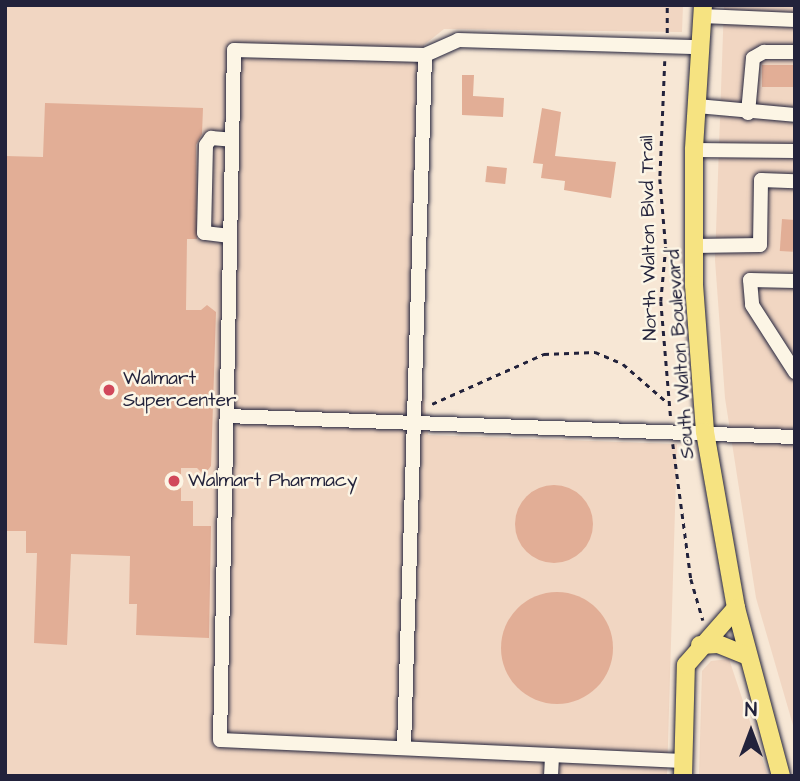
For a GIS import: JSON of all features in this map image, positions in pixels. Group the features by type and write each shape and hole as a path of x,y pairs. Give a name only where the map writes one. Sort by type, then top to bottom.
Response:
{"main road":[{"name":"South Walton Boulevard","path":"702,11 694,150 694,246 705,432 736,608 781,776"},
{"path":"683,769 686,665 700,645 736,608"},
{"path":"700,645 718,644 748,656"}],"street":[{"path":"702,11 795,20"},
{"path":"683,769 552,755 220,740 234,50 425,55 458,40 700,47"},
{"path":"748,113 753,58 764,52 795,52"},
{"path":"404,747 425,55"},
{"path":"696,106 748,113 795,115"},
{"path":"230,236 204,233 206,145 211,138 232,140"},
{"path":"694,150 795,152"},
{"path":"694,246 760,245 761,180 795,181"},
{"path":"795,281 750,280 752,305 795,372"},
{"path":"227,416 795,437"},
{"path":"551,776 552,755"}],"path":[{"path":"667,5 667,30"},
{"name":"North Walton Blvd Trail","path":"666,61 660,179 666,247 661,301 671,414"},
{"path":"432,404 532,358 595,352 623,364 670,405"},
{"path":"673,445 691,579 702,618"}],"shaded area":[{"path":"5,5 683,5 682,32 444,29 424,45 431,69 421,365 428,435 677,444 667,776 5,775"},
{"path":"724,5 795,5 795,732 756,598 725,398 715,260"},
{"path":"729,659 768,776 699,776 702,671 711,661"}],"building":[{"path":"762,65 795,65 795,87 762,87"},
{"path":"462,75 474,75 473,96 504,98 503,117 462,115"},
{"name":"Walmart Supercenter","path":"45,103 203,108 202,134 196,145 197,239 187,239 186,310 201,310 207,305 216,312 211,466 204,475 197,468 181,468 181,501 193,501 193,526 211,526 209,638 136,635 137,604 129,604 130,556 71,554 67,645 34,643 37,553 26,553 26,531 5,531 5,156 43,157"},
{"path":"542,108 561,112 555,156 616,162 611,198 564,190 565,181 541,178 543,164 533,163"},
{"path":"487,166 507,168 505,184 485,182"},
{"path":"782,219 795,220 793,252 780,251"},
{"path":"554,485 569,488 582,496 590,509 593,524 590,539 582,552 569,560 554,563 539,560 526,552 518,539 515,524 518,509 526,496 539,488"},
{"path":"557,592 579,596 597,608 609,626 613,648 609,670 597,688 579,700 557,704 535,700 517,688 505,670 501,648 505,626 517,608 535,596"}],"place":[{"name":"Walmart Supercenter","path":"109,390"},
{"name":"Walmart Pharmacy","path":"174,481"}]}
